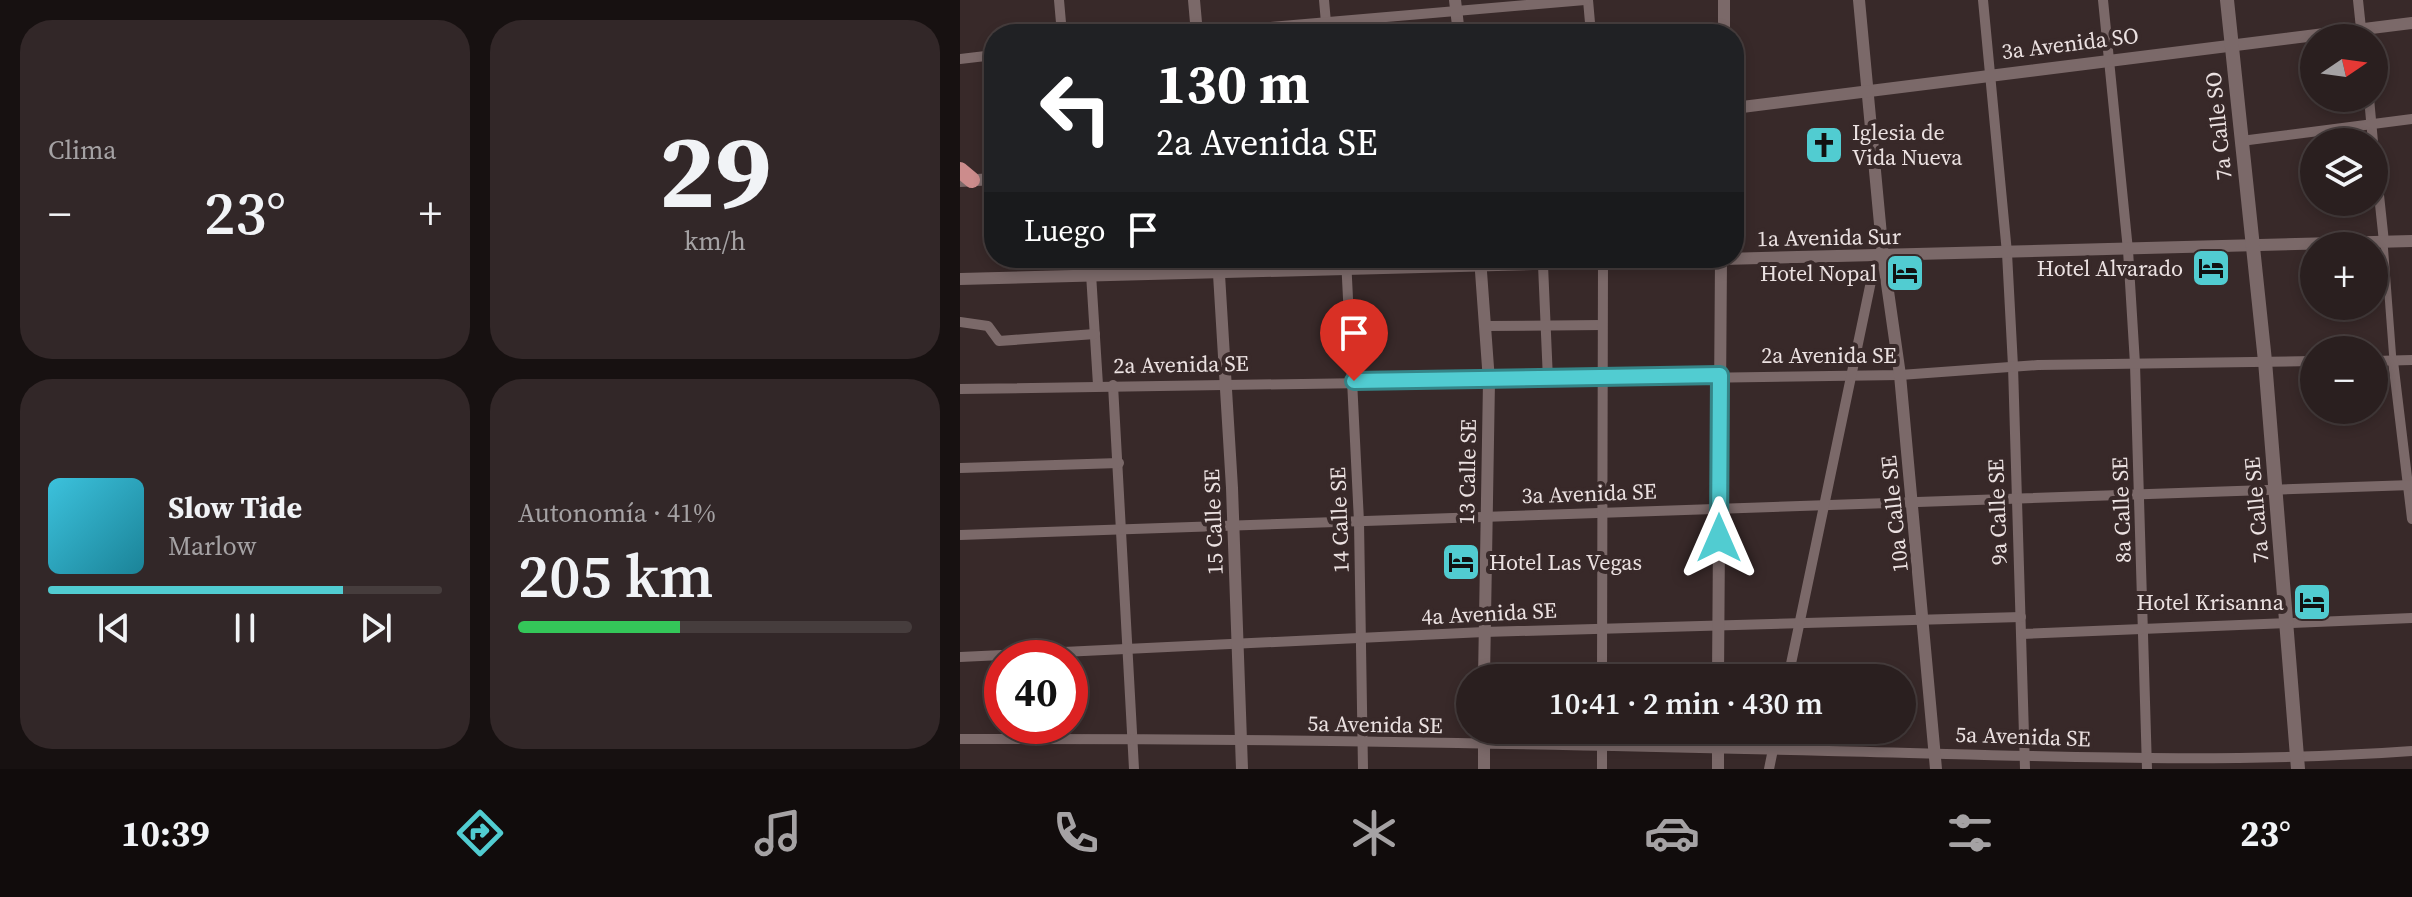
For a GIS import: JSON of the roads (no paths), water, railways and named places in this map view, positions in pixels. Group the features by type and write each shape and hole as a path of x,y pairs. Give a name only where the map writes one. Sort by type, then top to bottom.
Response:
{"main road":[{"name":"7a Calle SO","path":"2227,0 2254,247"},
{"name":"7a Calle SE","path":"2254,247 2298,764"}],"street":[{"path":"1059,0 1061,24"},
{"path":"1193,24 1194,0"},
{"path":"1324,0 1326,24"},
{"path":"1295,24 1455,4 1587,0 1590,24"},
{"path":"1724,0 1724,24"},
{"name":"10a Calle SE","path":"1859,0 1883,256 1900,375 1913,502 1936,769"},
{"name":"9a Calle SE","path":"1983,0 2007,253 2025,769"},
{"name":"8a Calle SE","path":"2103,0 2128,250 2135,364 2147,764"},
{"path":"2358,0 2361,24"},
{"path":"1455,4 1458,24"},
{"name":"3a Avenida SO","path":"2388,28 2412,23"},
{"name":"3a Avenida SO","path":"1744,107 2231,43 2300,38"},
{"path":"960,59 984,56"},
{"path":"2370,112 2371,128"},
{"path":"2241,141 2412,119"},
{"path":"964,177 984,178"},
{"name":"1a Avenida Sur","path":"2388,242 2412,241"},
{"name":"1a Avenida Sur","path":"1744,259 2300,245"},
{"path":"1791,664 1854,375 1874,267 1883,256"},
{"path":"1091,268 1098,385"},
{"name":"15 Calle SE","path":"1219,268 1242,769"},
{"name":"1a Avenida Sur","path":"960,279 1219,273 1290,268"},
{"name":"14 Calle SE","path":"1346,268 1359,522 1363,769"},
{"name":"13 Calle SE","path":"1481,268 1489,381 1484,664"},
{"path":"1543,268 1548,380"},
{"path":"1602,664 1603,268"},
{"path":"1718,664 1721,268"},
{"path":"2388,295 2412,519"},
{"path":"960,322 988,326 999,341 1095,334"},
{"path":"1486,326 1602,325"},
{"path":"2388,361 2412,360"},
{"name":"2a Avenida SE","path":"960,389 1720,375 1900,375 2013,366 2300,361"},
{"path":"1113,385 1134,769"},
{"path":"960,468 1119,463"},
{"name":"3a Avenida SE","path":"960,535 2410,485"},
{"name":"4a Avenida SE","path":"960,657 1484,632 1799,626 2021,617"},
{"path":"2022,634 2412,618"},
{"name":"5a Avenida SE","path":"960,739 1773,749 1934,753 2147,764 2298,764 2412,751"},
{"path":"1717,744 1718,769"},
{"path":"1769,769 1774,744"},
{"path":"1484,769 1485,746"},
{"path":"1602,747 1602,769"}],"place":[{"name":"Iglesia de Vida Nueva","path":"1824,145"},
{"name":"Hotel Alvarado","path":"2211,268"},
{"name":"Hotel Nopal","path":"1905,273"},
{"name":"Hotel Las Vegas","path":"1461,562"},
{"name":"Hotel Krisanna","path":"2312,602"}]}
